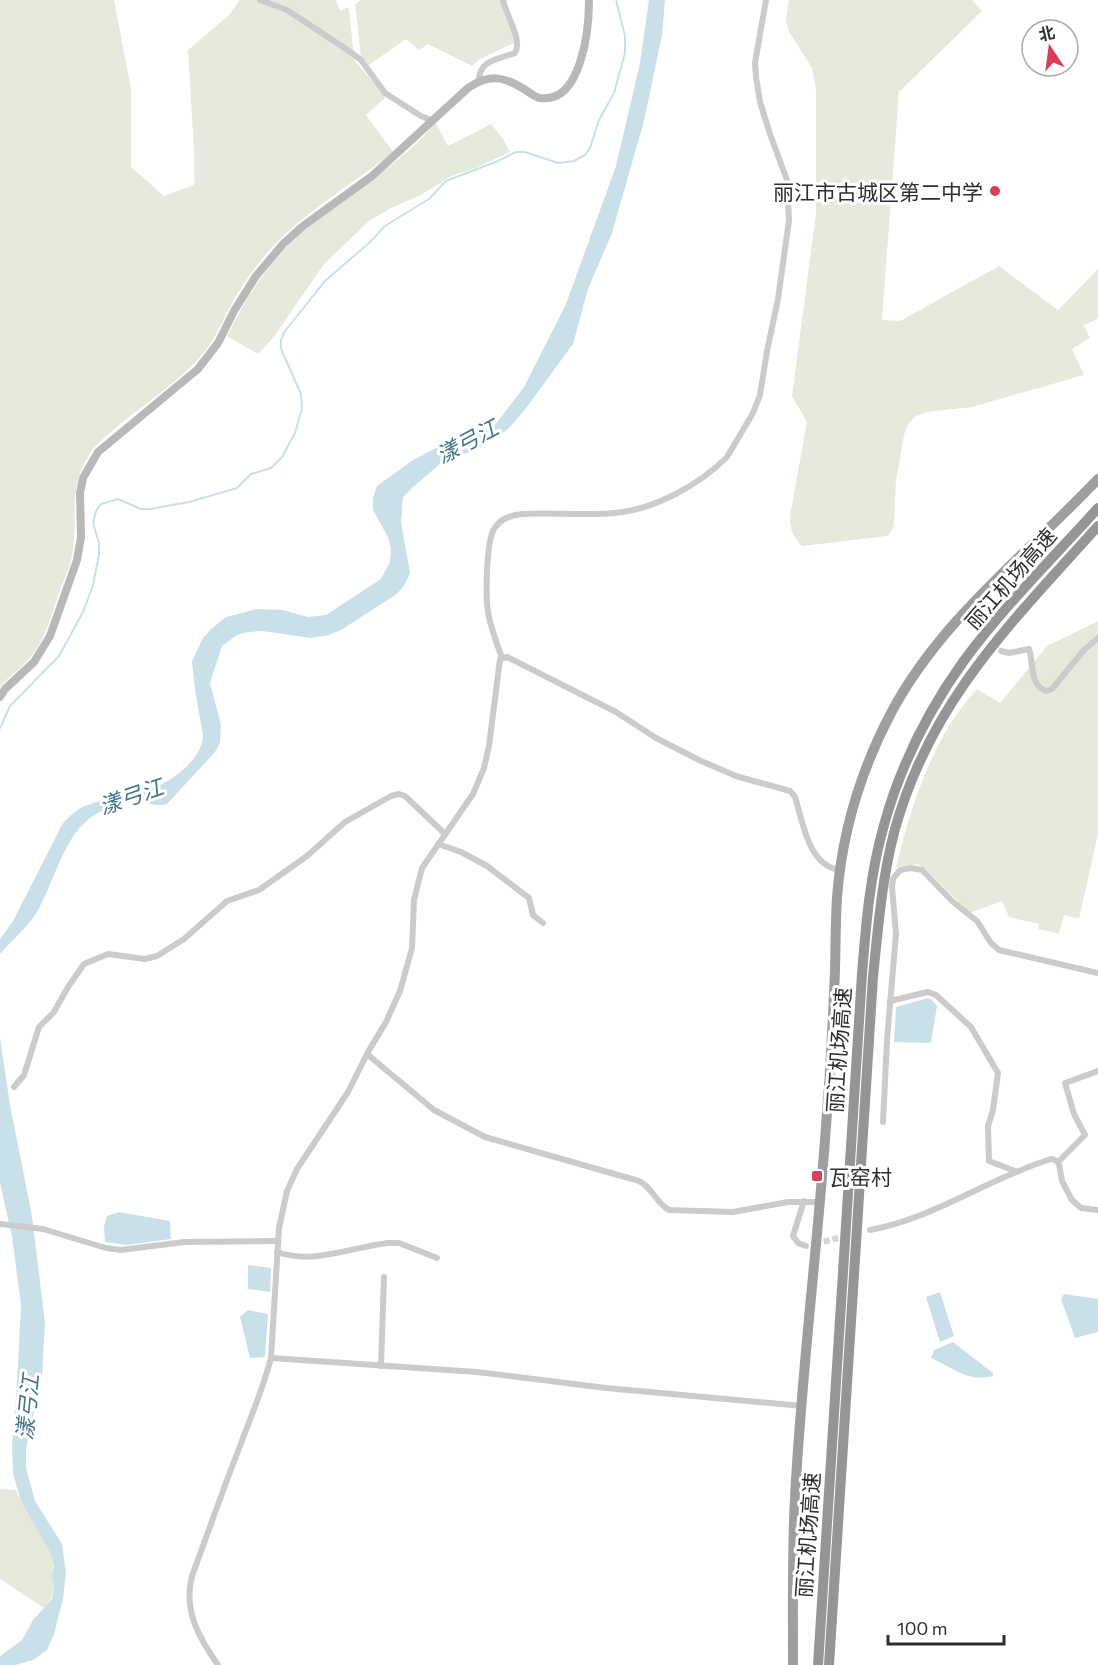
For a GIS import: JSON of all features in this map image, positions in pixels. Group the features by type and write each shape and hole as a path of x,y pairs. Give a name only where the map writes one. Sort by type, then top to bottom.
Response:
{"highway":[{"path":"793,1665 794,1515 830,1079 836,913 845,840 867,768 883,731 920,666 963,612 1098,479"},
{"name":"丽江机场高速","path":"818,1665 862,974 870,897 880,838 910,756 927,719 950,681 978,643 1098,508"},
{"name":"丽江机场高速","path":"829,1665 872,988 879,918 892,841 903,804 921,760 960,688 988,650 1098,526"}],"main road":[{"path":"0,697 5,689 34,662 50,636 77,560 81,537 81,485 92,459 104,446 198,369 218,343 234,311 256,276 283,244 303,226 372,176 451,103 479,82 492,78 505,79 536,96 552,97 561,93 572,82 581,60 586,37 589,0"}],"street":[{"path":"260,0 287,10 349,51 361,60 385,93 433,121"},
{"path":"479,82 480,69 486,63 515,53 518,48 518,40 503,0"},
{"path":"218,1665 197,1631 191,1613 189,1591 192,1576 216,1510 255,1410 271,1358 280,1215 292,1179 348,1092 386,1022 400,991 412,948 413,910 422,868 473,794 484,768 502,658 488,616 487,586 494,529 501,521 522,514 611,514 650,505 701,478 721,463 727,457 757,405 778,299 790,210 787,180 766,123 756,77 755,63 766,0"},
{"path":"963,612 978,628"},
{"path":"1001,651 1009,653 1029,649 1034,678 1039,687 1046,691 1052,689 1084,650 1098,638"},
{"path":"502,658 507,657 616,712 656,738 699,760 736,776 790,791 795,797 813,852 823,864 840,870"},
{"path":"14,1087 24,1075 39,1027 54,1012 68,987 87,963 108,954 145,959 157,956 184,939 227,901 259,890 307,856 342,824 391,796 405,795 444,834"},
{"path":"438,844 472,858 529,897 533,915 543,923"},
{"path":"883,1122 896,934 892,883 902,869 922,870 953,902 977,921 999,950 1098,973"},
{"path":"890,1001 928,992 936,995 957,1015 968,1021 998,1073 993,1110 988,1126 989,1161 1015,1171"},
{"path":"367,1054 434,1110 485,1137 639,1181 650,1188 662,1206 669,1210 733,1212 804,1201 820,1202"},
{"path":"1058,1162 1085,1135 1074,1114 1065,1083 1098,1071"},
{"path":"870,1230 922,1215 1015,1171 1051,1159 1058,1162"},
{"path":"1058,1162 1062,1181 1071,1200 1081,1208 1098,1210"},
{"path":"804,1201 793,1233 795,1241 806,1246"},
{"path":"1,1224 43,1229 106,1248 121,1250 183,1242 278,1241"},
{"path":"277,1251 308,1258 388,1243 399,1244 437,1258"},
{"path":"381,1366 384,1277"},
{"path":"271,1358 477,1372 606,1388 802,1406"}],"shaded area":[{"path":"0,0 114,0 131,89 131,167 164,196 194,185 188,50 229,15 240,0 336,0 340,11 349,7 354,60 386,97 366,115 393,152 288,231 273,246 243,285 206,351 189,369 93,449 79,476 71,559 48,625 36,651 0,687"},
{"path":"361,0 501,0 516,42 480,59 472,66 428,44 419,50 406,39 369,65 361,56 355,4"},
{"path":"789,0 972,0 982,11 899,92 882,320 900,321 999,266 1058,310 1098,269 1098,319 1084,325 1090,338 1072,349 1084,375 972,407 927,412 916,416 908,424 904,435 896,480 894,526 888,536 802,546 793,533 790,516 807,422 792,396 816,213 816,90 812,68 788,30 786,19"},
{"path":"435,122 448,146 491,124 510,152 473,169 451,176 421,195 369,221 324,264 273,338 258,354 227,336 260,279 292,241 391,165 420,140"},
{"path":"1098,621 1098,834 1079,919 1064,915 1059,934 1038,929 1039,924 1009,917 1002,901 969,913 926,869 917,864 896,867 917,796 936,750 948,728 977,689 1000,703 1047,646"},
{"path":"0,1489 16,1490 49,1547 53,1559 53,1588 51,1598 44,1608 0,1579"}],"water":[{"name":"漾弓江","path":"649,0 665,0 662,35 644,121 612,233 588,289 573,344 524,411 507,430 481,447 440,464 403,497 401,522 410,573 397,594 341,630 329,635 311,638 262,631 249,632 237,635 222,646 210,683 221,725 220,743 215,752 167,804 122,804 104,810 79,828 63,855 37,912 0,954 0,939 13,921 63,823 85,806 158,786 181,772 199,751 203,735 192,661 203,638 211,629 226,617 257,609 283,610 308,617 326,615 381,579 390,562 391,549 388,537 373,510 373,498 377,486 413,460 436,448 495,425 524,387 566,304 616,166 640,63"},
{"path":"928,998 937,1006 931,1043 894,1042 896,1007"},
{"name":"漾弓江","path":"0,1038 10,1105 32,1216 45,1323 42,1376 26,1449 26,1468 35,1501 62,1544 66,1572 63,1599 54,1634 47,1650 33,1660 15,1665 0,1665 0,1656 22,1640 33,1620 52,1599 54,1565 51,1554 21,1501 13,1474 12,1445 21,1305 12,1237 0,1183"},
{"path":"119,1212 170,1221 171,1239 127,1245 105,1242 104,1226 107,1216"},
{"path":"248,1265 271,1268 270,1292 248,1289"},
{"path":"940,1292 954,1336 940,1342 926,1297"},
{"path":"1064,1294 1098,1299 1098,1332 1075,1338 1061,1299"},
{"path":"248,1310 268,1314 265,1357 250,1358 240,1317"},
{"path":"953,1342 993,1373 993,1376 984,1378 968,1376 931,1358 934,1350"}],"waterway":[{"path":"0,728 10,706 59,656 83,612 93,585 99,555 99,543 93,523 96,511 101,504 118,499 141,509 150,509 189,502 237,488 251,474 271,468 282,457 295,433 302,408 301,394 281,349 281,340 285,331 325,281 385,226 429,199 446,181 516,152 525,152 558,163 574,161 585,155 590,148 599,120 614,93 625,53 625,36 616,0"}],"tunnel":[{"path":"815,1244 846,1236"}],"place":[{"name":"丽江市古城区第二中学","path":"995,191"},
{"name":"瓦窑村","path":"817,1176"}]}
